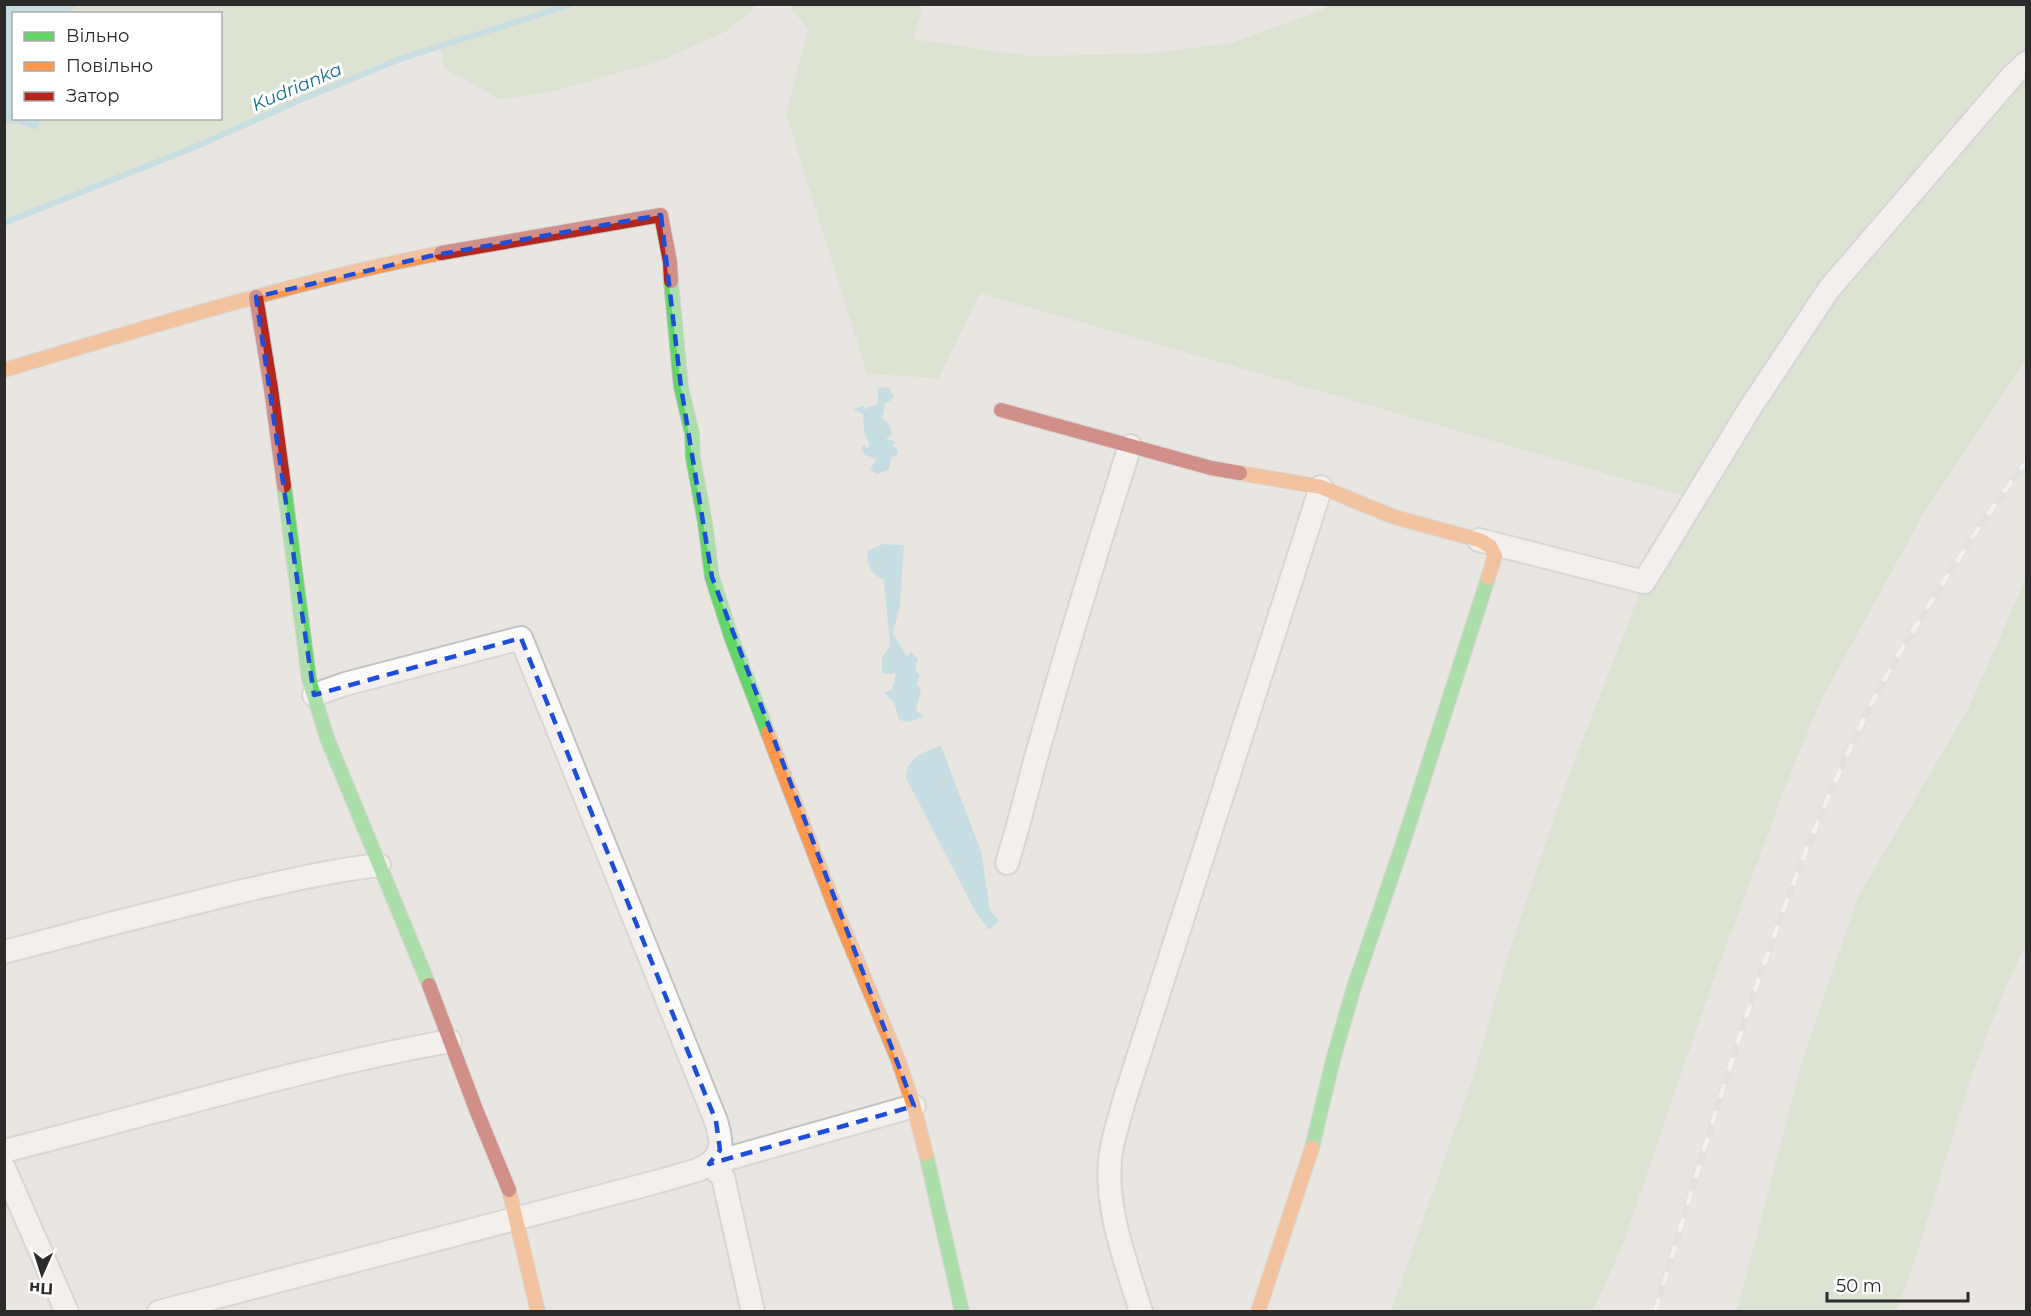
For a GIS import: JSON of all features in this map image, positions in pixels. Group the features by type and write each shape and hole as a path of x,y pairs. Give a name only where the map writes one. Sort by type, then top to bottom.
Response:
{"street":[{"path":"1001,410 1211,468 1321,487 1394,517 1644,582 1750,408 1829,289 2014,74 2026,63"},
{"path":"4,370 338,275 526,237 662,215 670,262 681,387 692,433 693,458 707,533 712,578 732,639 837,912 899,1062 914,1106 962,1311"},
{"path":"256,297 272,389 309,679 327,738 417,954 477,1113 510,1191 538,1311"},
{"path":"1006,863 1095,554 1130,446"},
{"path":"1141,1311 1111,1200 1111,1153 1125,1098 1321,487"},
{"path":"1258,1311 1312,1148 1333,1060 1354,987 1492,570 1495,556 1490,546 1479,540"},
{"path":"159,1311 698,1170 717,1157 720,1150 720,1135 716,1121 521,638 345,684 314,695"},
{"path":"4,952 154,912 266,886 336,870 379,865"},
{"path":"4,1151 212,1095 390,1052 450,1041"},
{"path":"709,1164 914,1106"},
{"path":"709,1164 723,1177 753,1311"},
{"path":"4,1168 67,1311"}],"highlighted area":[{"path":"661,215 681,387 712,577 914,1106 709,1164 720,1150 716,1121 521,638 314,695 256,297 430,256"}],"green space":[{"path":"77,5 758,5 727,31 660,61 547,93 499,99 444,68 441,47 347,80 172,157 5,223 5,123 16,123 37,130 40,120 222,120 222,12 69,12"},
{"path":"789,5 919,5 922,10 913,39 1029,56 1143,54 1232,43 1322,10 1325,5 2026,5 2026,360 1926,509 1819,704 1712,984 1623,1244 1593,1311 1391,1311 1473,1077 1507,958 1567,780 1644,582 1694,499 980,293 939,378 867,374 786,114 808,30"},
{"path":"2026,578 2026,945 2007,984 1971,1077 1914,1263 1896,1311 1737,1311 1803,1058 1858,897 1969,707"}],"water":[{"path":"4,5 77,5 69,12 12,12 12,120 40,120 37,130 16,123 5,123"},
{"path":"888,387 894,396 892,400 885,403 882,418 890,425 892,434 886,439 895,441 893,447 897,447 898,454 891,458 889,470 877,474 870,470 876,459 865,455 861,448 864,445 867,448 870,445 864,433 863,414 853,410 863,405 867,411 867,408 878,404 878,388"},
{"path":"883,544 904,545 900,606 893,633 907,657 911,652 918,659 915,670 920,675 917,684 921,690 916,710 924,717 909,722 899,720 894,702 884,693 892,689 896,674 882,673 882,658 890,645 884,580 871,569 867,551"},
{"path":"941,746 981,851 990,910 999,921 989,930 975,911 906,778 913,760"}],"waterway":[{"name":"Kudrianka","path":"4,223 195,147 400,59 572,4"}],"railway":[{"path":"1655,1312 1750,1007 1776,931 1834,783 1868,711 1900,653 1967,545 2026,462"}],"traffic: fast":[{"path":"671,281 681,387 692,433 693,458 712,577 732,639 768,733"},
{"path":"284,486 309,679 327,738 429,985"},
{"path":"1312,1148 1333,1060 1354,987 1488,578"},
{"path":"926,1154 962,1312"}],"traffic: slow":[{"path":"4,370 276,291 441,253"},
{"path":"1240,473 1321,487 1394,517 1479,540 1490,546 1495,556 1488,578"},
{"path":"768,733 837,912 899,1062 926,1154"},
{"path":"1258,1312 1312,1148"},
{"path":"509,1190 538,1312"}],"traffic: jam":[{"path":"441,253 661,215 670,262 671,281"},
{"path":"256,297 284,486"},
{"path":"1001,410 1211,468 1240,473"},
{"path":"429,985 509,1190"}]}
